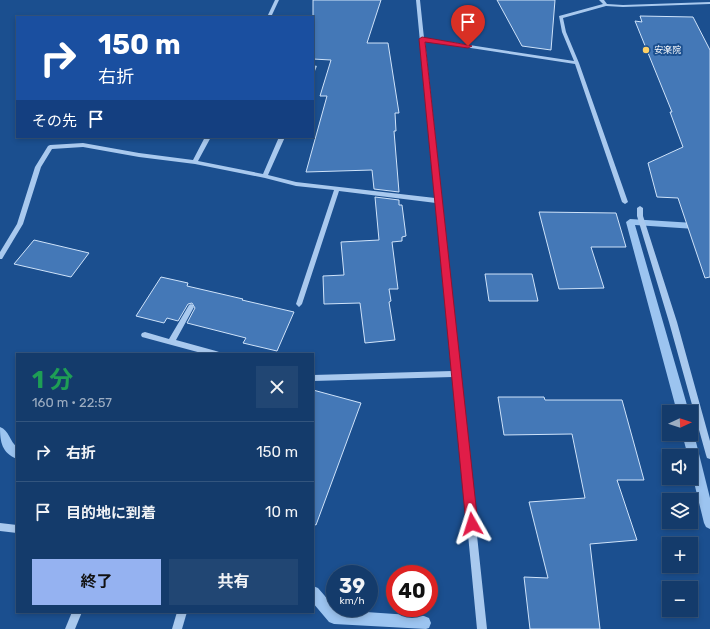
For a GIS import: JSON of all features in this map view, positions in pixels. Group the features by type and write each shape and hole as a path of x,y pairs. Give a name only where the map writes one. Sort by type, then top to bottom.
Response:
{"street":[{"path":"269,16 277,0"},
{"path":"418,0 440,201 482,629"},
{"path":"601,0 606,5"},
{"path":"625,202 577,63 564,32 561,17 606,5 623,6 710,3"},
{"path":"422,39 577,63"},
{"path":"195,162 207,138"},
{"path":"265,176 282,138"},
{"path":"0,257 20,224 38,167 50,148 83,145 139,155 195,162 265,176 296,184 440,201"},
{"path":"299,304 338,189"},
{"path":"640,208 640,216 710,455"},
{"path":"171,342 191,307"},
{"path":"145,335 212,353"},
{"path":"314,378 457,374"},
{"path":"0,526 16,529"},
{"path":"70,629 77,613"},
{"path":"177,629 182,613"}],"building":[{"path":"313,0 381,0 367,43 388,43 399,113 395,113 396,131 394,131 399,192 374,189 372,170 306,172 327,96 320,96 331,60 314,59"},
{"path":"497,0 555,0 551,50 522,46"},
{"path":"640,16 693,17 710,50 710,277 705,278 678,198 657,197 648,163 683,147 670,112 672,112 635,21 642,22"},
{"path":"375,197 399,200 399,205 402,205 406,236 402,237 402,241 392,242 398,289 389,289 391,301 389,302 395,340 365,343 360,303 324,304 323,276 344,275 341,242 379,240"},
{"path":"539,212 616,213 626,247 591,247 604,288 559,289"},
{"path":"34,240 89,253 71,277 14,264"},
{"path":"485,274 532,274 538,301 489,301"},
{"path":"161,277 188,283 187,286 294,312 277,351 243,343 246,338 187,323 195,308 192,303 188,304 178,321 167,318 164,323 136,316"},
{"path":"314,390 361,403 316,525 314,524"},
{"path":"498,397 544,397 545,400 622,400 644,480 617,480 637,540 590,544 600,629 530,629 524,577 548,578 529,502 585,498 572,434 504,435"}],"waterway":[{"path":"681,405 630,222 710,227"},
{"path":"0,432 10,449 16,453"},
{"path":"690,441 710,523"},
{"path":"314,594 334,617 424,623"}],"place":[{"name":"安楽院","path":"646,50"}],"route":[{"path":"468,46 422,39 440,201 472,524"}]}
